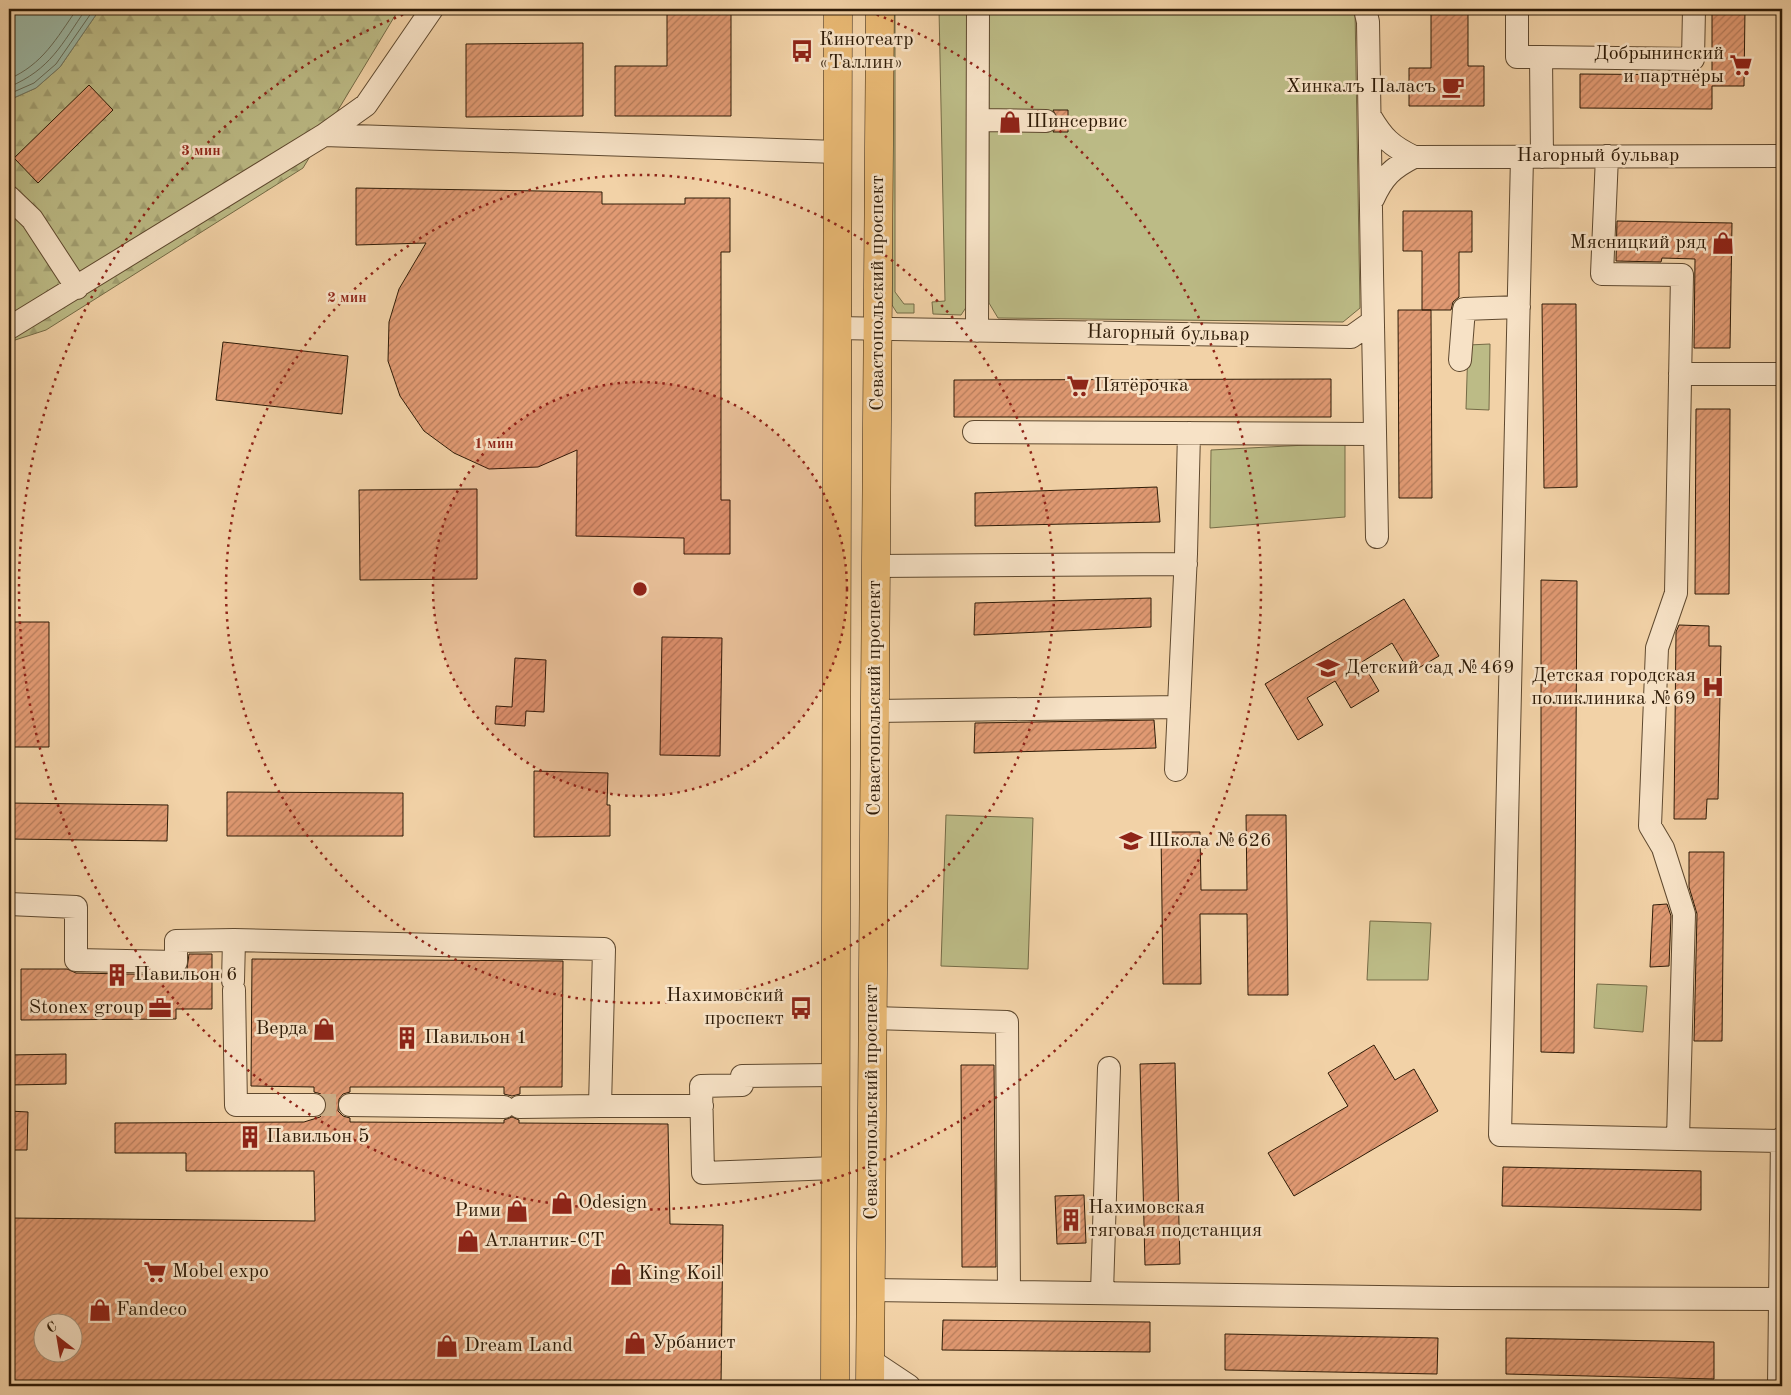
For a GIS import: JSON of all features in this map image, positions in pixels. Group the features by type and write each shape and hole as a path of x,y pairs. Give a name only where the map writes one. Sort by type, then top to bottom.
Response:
{"main road":[{"name":"Севастопольский проспект","path":"835,1386 836,152 838,9"},
{"name":"Севастопольский проспект","path":"870,1373 880,9"}],"street":[{"path":"9,328 324,135 366,104 432,9"},
{"path":"977,331 978,9"},
{"name":"Нагорный бульвар","path":"837,328 1351,337 1372,322 1373,199 1368,22 1365,9"},
{"path":"1517,9 1517,57 1693,59 1694,9"},
{"path":"1541,57 1519,307 1500,1135 1782,1140 1779,1386"},
{"name":"Нагорный бульвар","path":"1370,116 1381,134 1395,148 1414,157 1782,156"},
{"path":"978,120 1046,121"},
{"path":"324,135 836,152"},
{"path":"1608,156 1602,274 1682,275 1676,593 1657,648 1650,826 1663,848 1684,914 1678,1139"},
{"name":"Нагорный бульвар","path":"1373,199 1381,181 1396,166 1414,157"},
{"path":"9,196 32,219 77,288"},
{"path":"1460,360 1464,309 1519,307"},
{"path":"1372,322 1377,537"},
{"path":"1680,374 1782,374"},
{"path":"974,432 1374,434"},
{"path":"1176,770 1186,564 1189,433"},
{"path":"876,566 1186,564"},
{"path":"875,711 1179,707"},
{"path":"9,904 76,907 76,960 176,962 176,942 234,940 604,949 600,1106"},
{"path":"234,940 236,1105 314,1105"},
{"path":"873,1018 1007,1022 1009,1291"},
{"path":"1102,1292 1109,1068"},
{"path":"835,1168 703,1173 701,1086 742,1080 836,1075"},
{"path":"350,1105 512,1107 702,1106"},
{"path":"871,1290 1452,1298 1781,1300"},
{"path":"870,1373 910,1386"}],"green space":[{"path":"100,9 399,9 303,168 46,330 9,342 9,100 36,88 60,67"},
{"path":"889,9 895,9 895,292 904,304 914,304 914,313 897,313 892,305"},
{"path":"939,9 968,9 967,306 961,315 933,314 932,302 945,301"},
{"path":"989,9 1355,9 1360,308 1343,322 998,318 989,303"},
{"path":"1490,344 1489,410 1466,409 1468,345"},
{"path":"1345,443 1345,517 1210,528 1211,450"},
{"path":"946,815 1033,818 1028,969 941,966"},
{"path":"1370,921 1431,923 1428,980 1367,980"},
{"path":"1597,984 1647,986 1643,1032 1594,1028"}],"water":[{"path":"9,9 100,9 60,67 36,88 9,100"}],"building":[{"path":"667,9 731,9 731,116 615,116 615,66 667,66"},
{"path":"1712,9 1745,9 1744,86 1712,86 1712,109 1580,108 1580,74 1712,75"},
{"path":"1431,13 1468,13 1468,66 1484,66 1484,106 1409,106 1409,68 1431,68"},
{"path":"583,43 583,116 466,117 466,44"},
{"path":"89,85 113,110 38,183 14,158"},
{"path":"1053,110 1068,110 1068,132 1053,132 1059,122"},
{"path":"356,188 602,192 602,204 685,204 685,198 730,198 730,252 721,252 721,500 730,500 730,554 684,554 684,538 576,536 577,450 538,467 489,469 454,453 424,431 400,396 388,361 389,322 399,289 426,243 356,245"},
{"path":"1403,211 1472,211 1472,252 1459,252 1459,297 1453,302 1451,310 1422,310 1422,251 1403,251"},
{"path":"1617,221 1732,223 1730,348 1694,348 1695,259 1662,258 1661,262 1616,261"},
{"path":"1542,304 1576,304 1577,487 1544,488"},
{"path":"1398,310 1431,310 1432,498 1399,498"},
{"path":"223,342 348,356 342,414 216,400"},
{"path":"1331,379 1331,417 954,417 954,380"},
{"path":"1696,409 1730,409 1729,594 1695,594"},
{"path":"1157,487 1160,522 975,526 975,493"},
{"path":"477,489 477,579 360,580 359,490"},
{"path":"1541,580 1577,581 1574,1053 1541,1052"},
{"path":"1151,598 1151,627 974,635 975,603"},
{"name":"Детский сад №469","path":"1404,599 1439,656 1410,673 1392,643 1362,662 1379,691 1351,708 1335,681 1307,698 1323,725 1298,740 1265,684"},
{"path":"9,622 49,622 49,747 9,747"},
{"path":"1679,625 1709,626 1709,646 1721,646 1718,799 1707,799 1706,819 1674,819 1676,632"},
{"path":"662,637 722,638 720,756 660,755"},
{"path":"515,658 546,660 544,712 526,711 525,726 495,724 496,706 512,707"},
{"path":"1154,720 1156,748 974,753 975,723"},
{"path":"534,771 608,773 607,805 610,805 610,836 534,837"},
{"path":"227,792 403,793 403,836 227,836"},
{"path":"9,803 168,805 167,841 9,839"},
{"path":"1246,815 1286,815 1288,995 1248,995 1247,914 1200,914 1201,984 1163,984 1161,832 1200,832 1201,890 1247,890"},
{"path":"1689,852 1724,852 1722,1041 1694,1041 1697,914 1689,887"},
{"path":"1667,904 1671,916 1669,966 1650,967 1653,905"},
{"name":"Павильон 6","path":"189,954 212,954 212,1009 176,1009 176,1019 21,1020 21,969 67,969 76,973 176,975 187,969"},
{"path":"252,959 563,961 562,1087 520,1087 520,1094 512,1096 504,1094 504,1087 350,1087 350,1092 343,1094 339,1099 338,1111 343,1116 350,1118 350,1122 504,1123 504,1120 512,1117 519,1120 519,1123 668,1124 670,1224 723,1225 721,1386 9,1386 9,1218 315,1221 314,1171 186,1171 186,1153 115,1153 115,1123 304,1122 320,1117 325,1112 326,1099 321,1094 314,1092 314,1087 251,1086"},
{"path":"1374,1045 1395,1080 1414,1069 1438,1111 1294,1196 1268,1153 1348,1106 1328,1073"},
{"path":"66,1054 66,1084 9,1085 9,1055"},
{"path":"1175,1063 1180,1264 1145,1265 1140,1064"},
{"path":"961,1065 994,1065 996,1267 962,1267"},
{"path":"9,1111 28,1112 27,1150 9,1150"},
{"path":"1503,1167 1701,1171 1701,1210 1502,1206"},
{"name":"Нахимовская тяговая подстанция","path":"1084,1195 1086,1243 1057,1244 1055,1196"},
{"path":"943,1320 1150,1322 1150,1352 942,1350"},
{"path":"1225,1334 1438,1338 1437,1374 1225,1370"},
{"path":"1506,1338 1714,1342 1714,1379 1506,1374"}],"tunnel":[{"path":"314,1105 350,1105"}],"place":[{"name":"Кинотеатр «Таллин»","path":"802,51"},
{"name":"Добрынинский и партнёры","path":"1741,65"},
{"name":"Хинкалъ Паласъ","path":"1453,87"},
{"name":"Шинсервис","path":"1010,122"},
{"name":"Мясницкий ряд","path":"1723,243"},
{"name":"Пятёрочка","path":"1078,386"},
{"name":"Детский сад №469","path":"1328,668"},
{"name":"Детская городская поликлиника №69","path":"1713,687"},
{"name":"Школа №626","path":"1131,841"},
{"name":"Павильон 6","path":"117,975"},
{"name":"Stonex group","path":"160,1008"},
{"name":"Нахимовский проспект","path":"801,1008"},
{"name":"Верда","path":"324,1029"},
{"name":"Павильон 1","path":"407,1038"},
{"name":"Павильон 5","path":"250,1137"},
{"name":"Odesign","path":"562,1203"},
{"name":"Рими","path":"517,1211"},
{"name":"Нахимовская тяговая подстанция","path":"1071,1220"},
{"name":"Атлантик-СТ","path":"468,1241"},
{"name":"Mobel expo","path":"155,1272"},
{"name":"King Koil","path":"621,1274"},
{"name":"Fandeco","path":"100,1310"},
{"name":"Урбанист","path":"635,1343"},
{"name":"Dream Land","path":"447,1346"}]}
